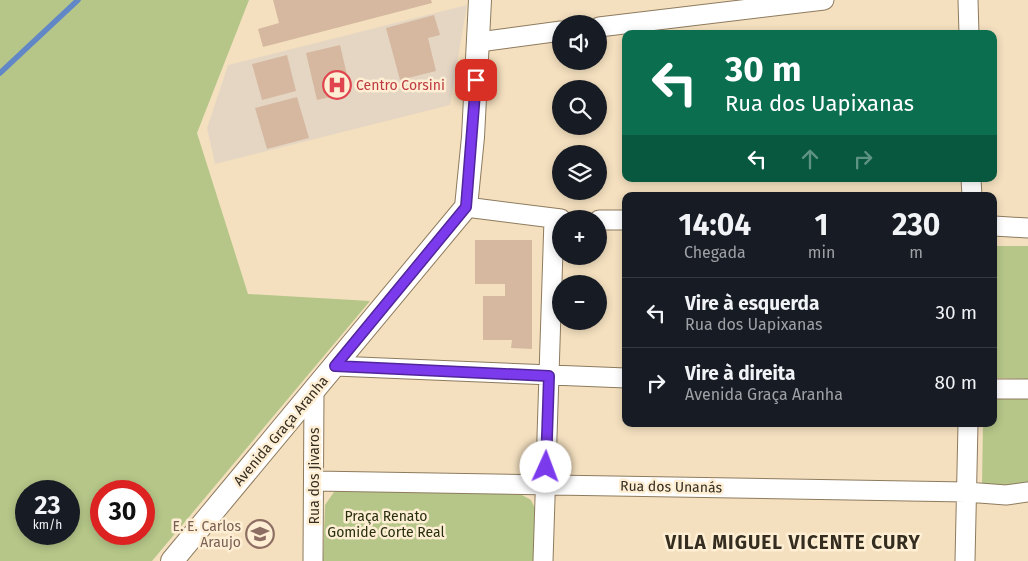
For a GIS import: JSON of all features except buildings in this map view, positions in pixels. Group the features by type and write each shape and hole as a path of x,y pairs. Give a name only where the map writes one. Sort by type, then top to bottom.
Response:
{"street":[{"path":"480,0 473,137 466,207 552,218"},
{"path":"607,26 797,1 824,0"},
{"path":"968,0 969,30"},
{"path":"479,42 552,33"},
{"name":"Avenida Graça Aranha","path":"172,561 466,207"},
{"path":"607,220 622,220"},
{"path":"997,226 1028,228"},
{"path":"543,561 549,376 555,265"},
{"path":"335,366 622,378"},
{"path":"997,389 1028,389"},
{"name":"Rua dos Jivaros","path":"313,561 314,392"},
{"path":"964,561 968,427"},
{"name":"Rua dos Unanás","path":"314,481 966,492 1006,495 1028,492"}],"shaded area":[{"name":"Centro Corsini","path":"467,5 450,105 215,164 207,128 228,65"}],"green space":[{"path":"0,0 249,0 197,133 248,294 370,301 152,561 0,561"},
{"path":"997,246 1028,246 1028,379 997,378"},
{"path":"997,398 1028,398 1028,486 982,485 983,427 997,427"},
{"name":"Praça Renato Gomide Corte Real","path":"351,485 513,490 531,500 539,517 538,561 323,561 325,505 334,492"}],"waterway":[{"path":"0,73 78,0"}],"place":[{"name":"Centro Corsini","path":"337,85"},
{"name":"E. E. Carlos Araujo","path":"260,534"}],"district":[{"name":"VILA MIGUEL VICENTE CURY","path":"793,542"}],"route":[{"path":"476,80 466,207 335,366 549,376 546,467"}]}
